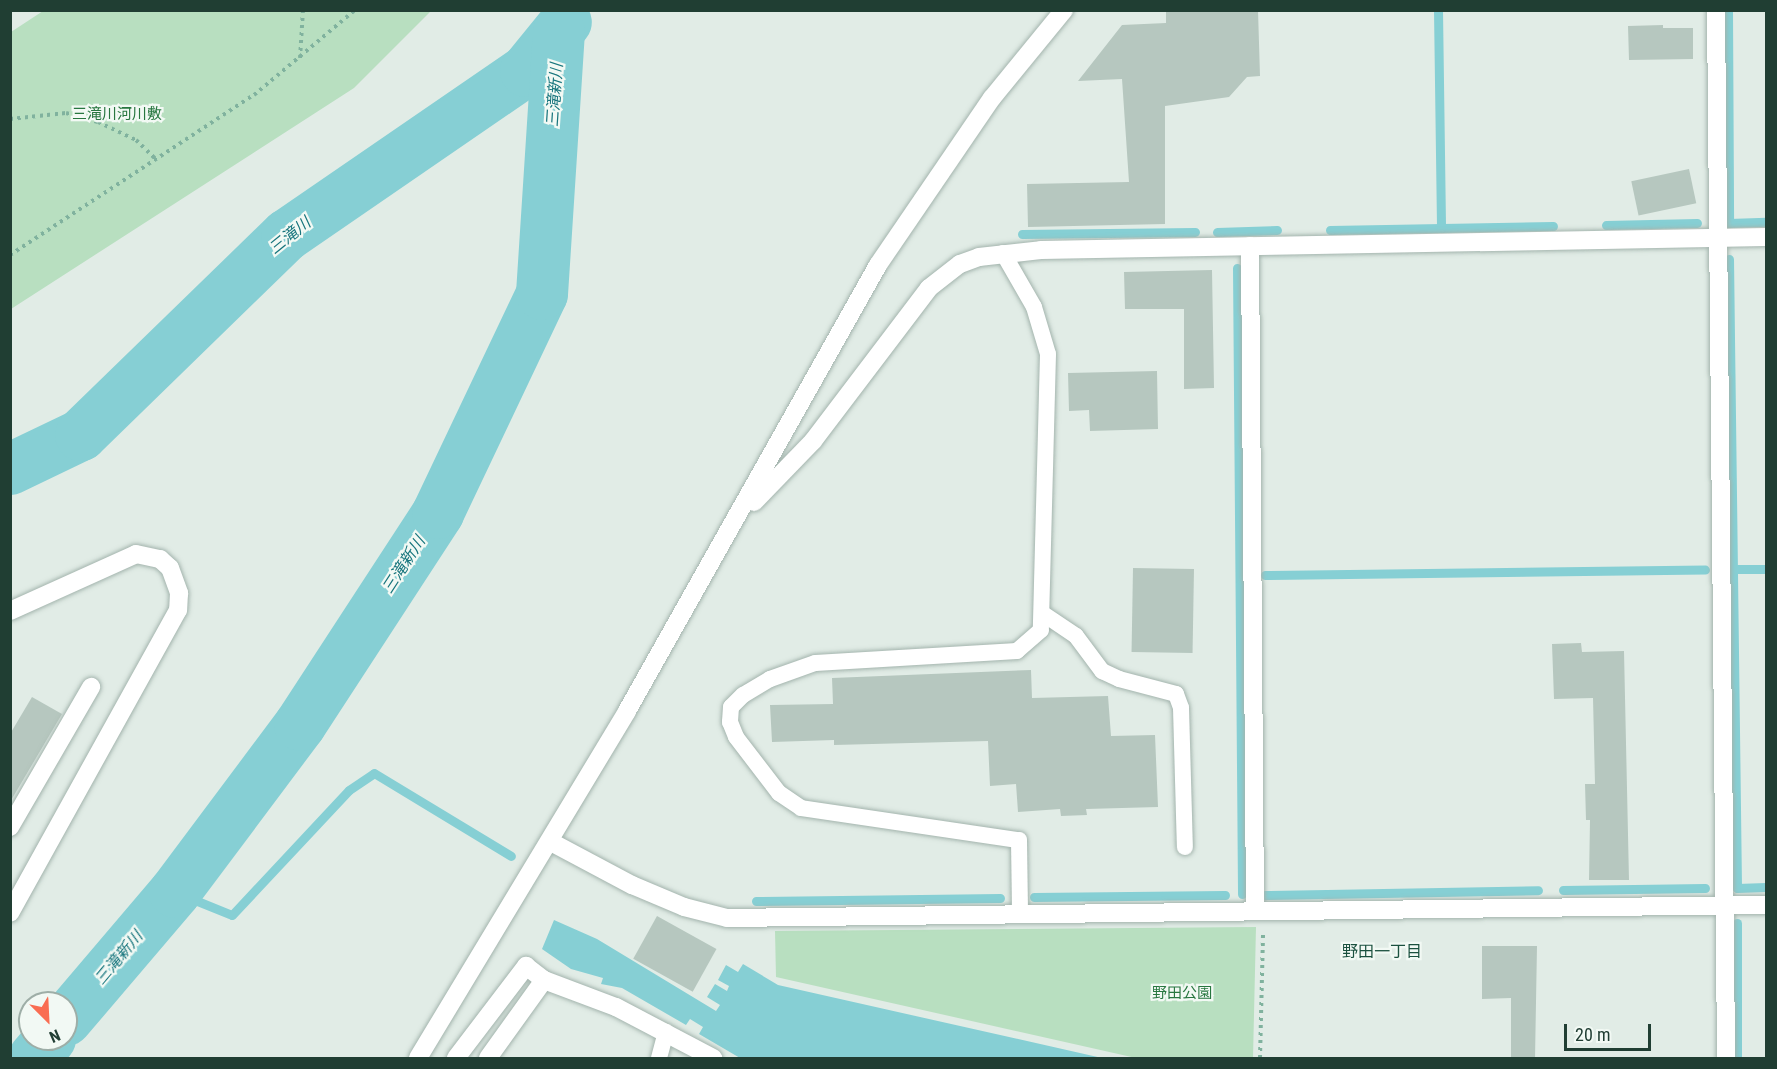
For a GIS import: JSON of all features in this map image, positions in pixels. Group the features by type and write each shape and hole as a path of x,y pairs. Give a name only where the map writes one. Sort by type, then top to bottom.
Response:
{"street":[{"path":"418,1059 551,842 738,519 878,265 992,98 1064,10"},
{"path":"1716,10 1726,1059"},
{"path":"738,519 813,441 929,288 960,264 1003,253 1250,246 1767,237"},
{"path":"1250,246 1259,909"},
{"path":"10,611 136,554 165,563 176,579 179,593 178,610 10,913"},
{"path":"10,827 91,687"},
{"path":"551,842 632,885 684,908 727,918 1259,909 1767,905"},
{"path":"456,1059 526,966 544,980 616,1007 713,1059"},
{"path":"488,1059 544,980"}],"lane":[{"path":"1003,253 1034,307 1048,354 1041,630 1017,651 815,663 770,679 743,695 731,707 730,722 736,737 779,793 801,808 1019,840 1020,914"},
{"path":"1042,613 1076,636 1102,670 1119,679 1176,694 1181,708 1185,847"},
{"path":"659,1059 666,1032"}],"path":[{"path":"300,58 303,10"},
{"path":"10,255 254,95 355,10"},
{"path":"10,119 66,113 98,122 136,140 156,159"},
{"path":"1259,909 1260,1059"}],"green space":[{"name":"三滝川河川敷","path":"43,11 431,11 354,88 11,309 11,32"},
{"name":"野田公園","path":"1256,927 1253,1058 1136,1058 776,977 775,931"}],"water":[{"path":"554,920 597,939 716,1011 720,1005 707,997 715,984 727,991 729,986 718,980 726,965 738,972 743,964 778,985 1102,1058 740,1058 699,1034 703,1027 690,1019 686,1025 622,988 601,984 603,978 571,969 542,949"}],"building":[{"path":"1166,10 1258,10 1260,76 1247,77 1229,97 1165,106 1165,224 1028,227 1027,184 1129,182 1122,79 1078,81 1122,25 1166,23"},
{"path":"1663,25 1663,28 1693,28 1693,59 1629,60 1628,26"},
{"path":"1689,169 1696,203 1639,216 1631,181"},
{"path":"1212,270 1214,388 1184,389 1184,309 1125,309 1124,272"},
{"path":"1157,371 1158,429 1090,431 1089,410 1069,411 1068,373"},
{"path":"1133,568 1194,569 1193,653 1132,652"},
{"path":"1581,643 1582,652 1624,651 1629,880 1589,880 1590,820 1586,820 1585,784 1595,784 1593,698 1554,699 1552,644"},
{"path":"1031,670 1032,698 1108,696 1111,736 1155,735 1158,807 1086,809 1087,815 1061,816 1060,809 1018,812 1016,784 990,786 988,741 834,745 834,740 772,742 770,705 833,704 832,678"},
{"path":"32,697 62,714 10,802 10,734"},
{"path":"657,916 716,949 693,992 633,959"},
{"path":"1482,946 1537,946 1535,1059 1511,1059 1511,998 1482,999"}],"waterway":[{"path":"1438,10 1441,227"},
{"path":"1728,10 1729,223 1766,222"},
{"name":"三滝川","path":"10,469 81,435 287,235 526,71 566,22"},
{"name":"三滝新川","path":"78,1006 175,892 300,725 438,513 542,294 559,32"},
{"path":"1606,225 1697,223"},
{"path":"1330,230 1553,226"},
{"path":"1217,232 1277,230"},
{"path":"1022,234 1195,232"},
{"path":"1729,259 1737,888 1766,887"},
{"path":"1237,268 1242,894"},
{"path":"1733,569 1766,569"},
{"path":"1265,575 1705,570"},
{"path":"175,892 232,915 349,790 374,773 511,856"},
{"path":"1563,890 1705,888"},
{"path":"1265,895 1538,890"},
{"path":"1034,897 1225,895"},
{"path":"756,901 1000,898"},
{"path":"1737,923 1737,1058"},
{"name":"三滝新川","path":"34,1058 40,1051"}],"district":[{"name":"野田一丁目","path":"1382,952"}]}
